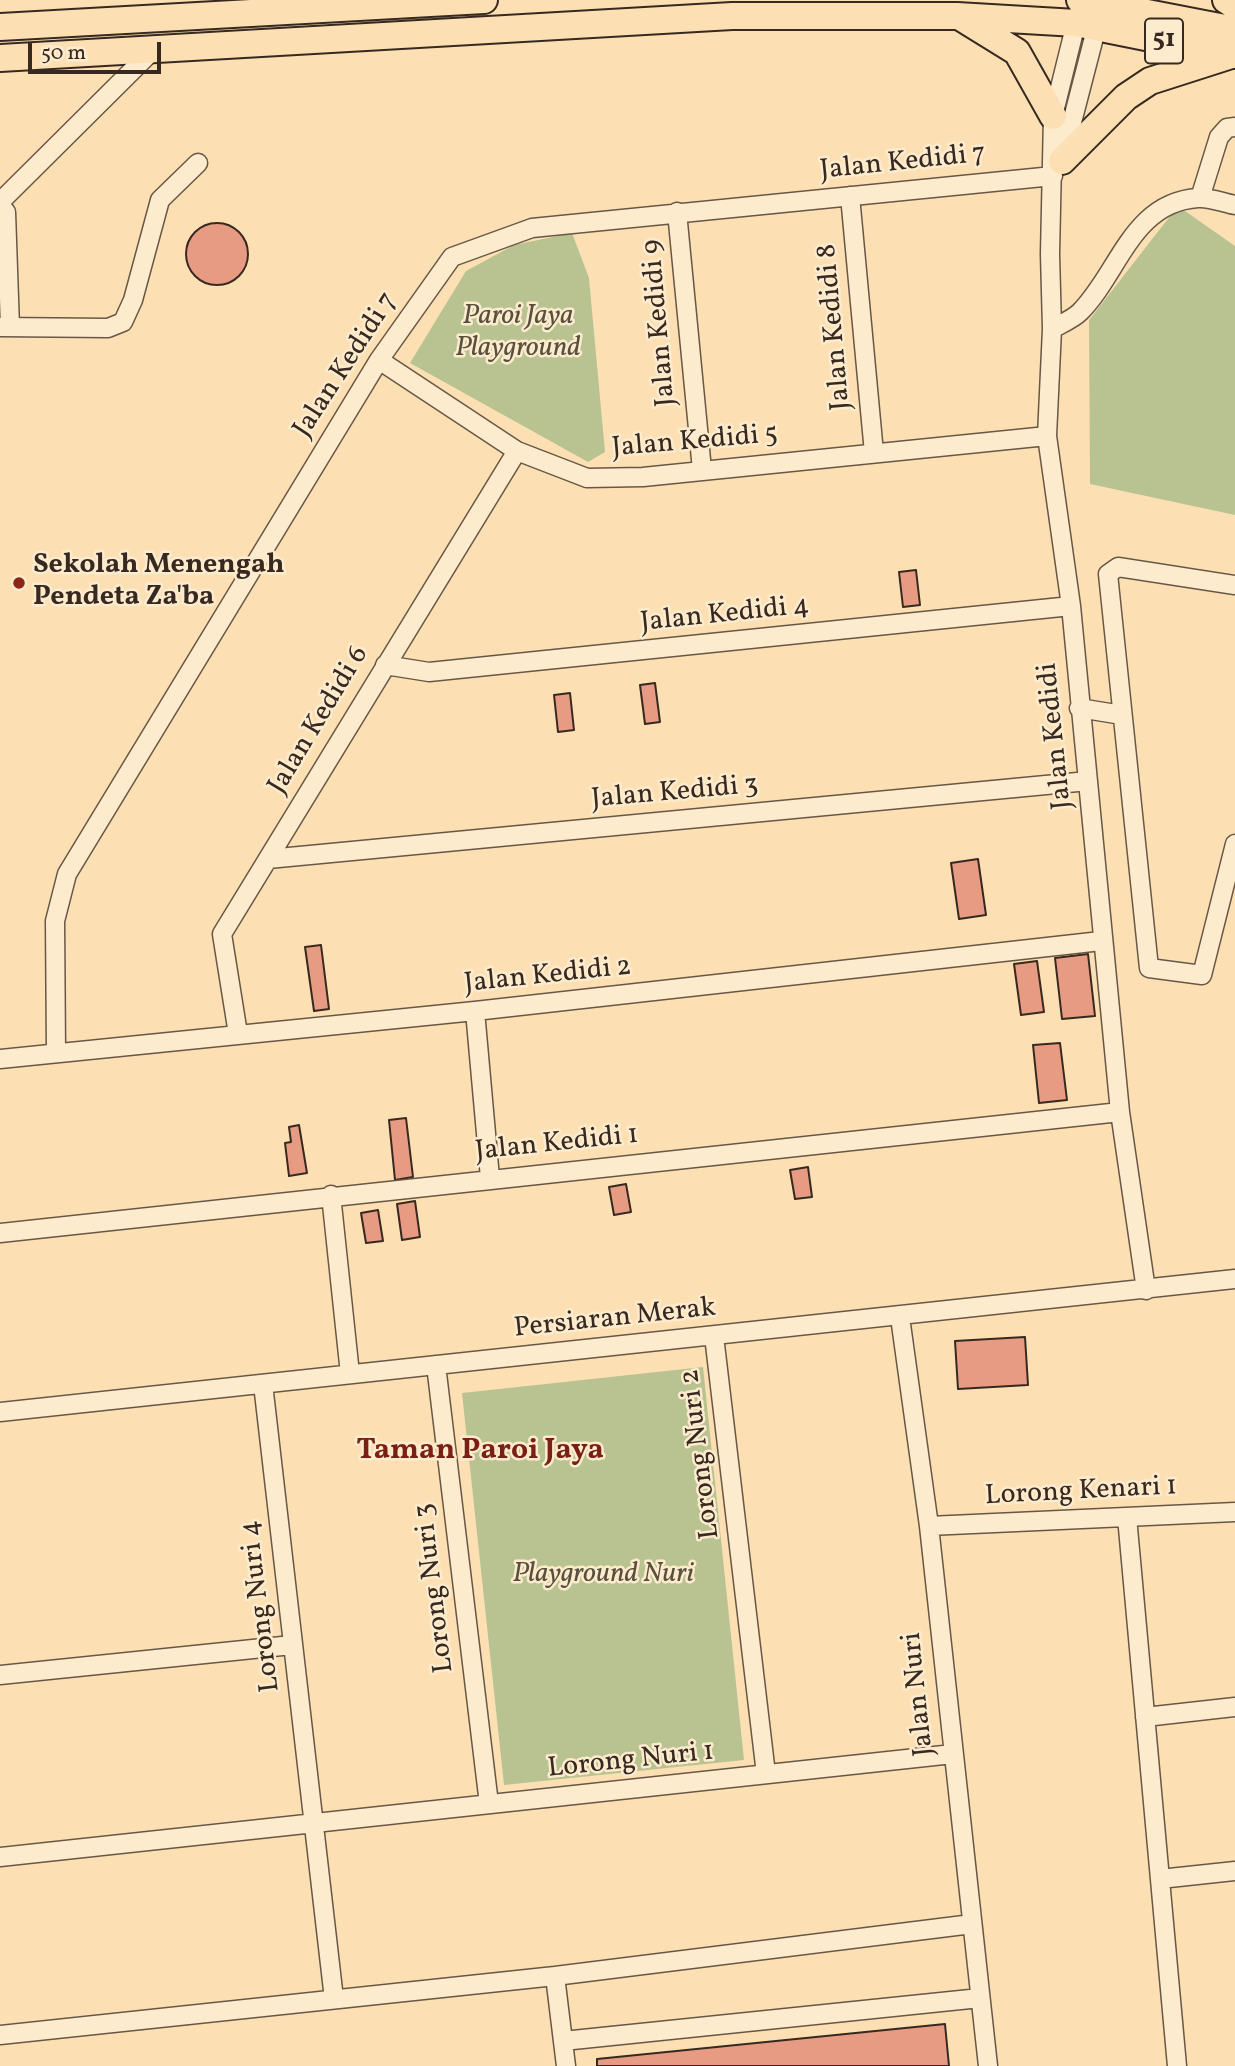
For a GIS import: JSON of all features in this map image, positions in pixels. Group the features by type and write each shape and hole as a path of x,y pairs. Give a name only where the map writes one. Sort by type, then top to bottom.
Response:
{"highway":[{"path":"0,27 484,0"},
{"path":"1226,0 1235,6"},
{"name":"51","path":"0,58 732,16 957,16 1089,8 1234,46"},
{"path":"957,16 1017,52 1036,81 1053,116"},
{"path":"1058,169 1126,97 1150,81 1234,46"}],"street":[{"path":"1058,169 1053,116 1089,8"},
{"path":"1058,169 1089,8"},
{"path":"154,49 0,203 6,212 5,327 108,328 123,322 133,300 160,200 198,163"},
{"path":"1200,198 1219,137 1227,128 1235,127"},
{"name":"Jalan Kedidi 7","path":"56,1052 55,921 67,874 379,360 452,257 533,228 850,196 1058,169"},
{"name":"Jalan Kedidi","path":"1058,169 1050,254 1052,329 1047,436 1071,606 1101,941 1120,1112 1146,1290"},
{"name":"Jalan Kedidi 8","path":"850,196 874,453"},
{"path":"1052,329 1078,314 1099,288 1138,226 1173,203 1200,198 1235,205"},
{"name":"Jalan Kedidi 9","path":"677,212 702,470"},
{"name":"Jalan Kedidi 5","path":"379,360 517,451 587,478 643,477 1047,436"},
{"name":"Jalan Kedidi 6","path":"238,1034 222,934 517,451"},
{"path":"1235,585 1118,567 1108,574 1149,968 1163,972 1202,975 1235,844"},
{"name":"Jalan Kedidi 4","path":"385,665 429,673 1071,606"},
{"path":"1079,708 1122,715"},
{"name":"Jalan Kedidi 3","path":"268,859 1088,781"},
{"name":"Jalan Kedidi 2","path":"0,1059 475,1012 1101,941"},
{"path":"475,1012 490,1178"},
{"name":"Jalan Kedidi 1","path":"0,1233 331,1195 1120,1112"},
{"path":"331,1195 350,1374"},
{"name":"Persiaran Merak","path":"0,1412 1235,1279"},
{"name":"Jalan Nuri","path":"900,1317 929,1526 988,2066"},
{"name":"Lorong Nuri 2","path":"714,1336 766,1774"},
{"name":"Lorong Nuri 3","path":"436,1365 489,1804"},
{"name":"Lorong Nuri 4","path":"263,1384 334,1999"},
{"name":"Lorong Kenari 1","path":"929,1526 1235,1512"},
{"path":"1126,1517 1177,2066"},
{"path":"0,1675 292,1645"},
{"path":"1145,1717 1235,1707"},
{"name":"Lorong Nuri 1","path":"0,1857 953,1754"},
{"path":"1160,1879 1235,1871"},
{"path":"0,2035 555,1976 972,1924"},
{"path":"555,1976 566,2066"},
{"path":"563,2041 980,1998"}],"green space":[{"path":"1178,206 1235,246 1235,515 1090,484 1089,320"},
{"name":"Paroi Jaya Playground","path":"572,233 589,278 605,452 588,462 410,363 466,271 514,245"},
{"name":"Playground Nuri","path":"703,1367 744,1760 504,1785 462,1393"}],"building":[{"path":"217,223 239,232 248,254 239,276 217,285 195,276 186,254 195,232"},
{"path":"916,570 920,605 903,607 899,572"},
{"path":"655,683 660,722 645,724 640,685"},
{"path":"570,693 574,730 558,732 554,695"},
{"path":"978,859 986,915 959,919 951,863"},
{"path":"321,945 329,1009 314,1011 305,947"},
{"path":"1088,954 1095,1016 1062,1019 1055,958"},
{"path":"1037,961 1044,1012 1021,1015 1014,964"},
{"path":"1060,1043 1067,1100 1039,1103 1033,1045"},
{"path":"406,1118 413,1177 395,1180 389,1120"},
{"path":"299,1125 307,1173 289,1176 285,1143 291,1142 289,1127"},
{"path":"808,1167 812,1197 795,1199 790,1170"},
{"path":"626,1184 631,1212 614,1215 609,1187"},
{"path":"415,1201 420,1237 402,1240 397,1204"},
{"path":"378,1210 383,1241 366,1243 361,1213"},
{"path":"1025,1337 1028,1385 958,1389 955,1341"},
{"path":"945,2024 949,2066 597,2066 597,2059"}],"place":[{"name":"Sekolah Menengah Pendeta Za'ba","path":"19,583"}],"district":[{"name":"Taman Paroi Jaya","path":"480,1452"}]}
